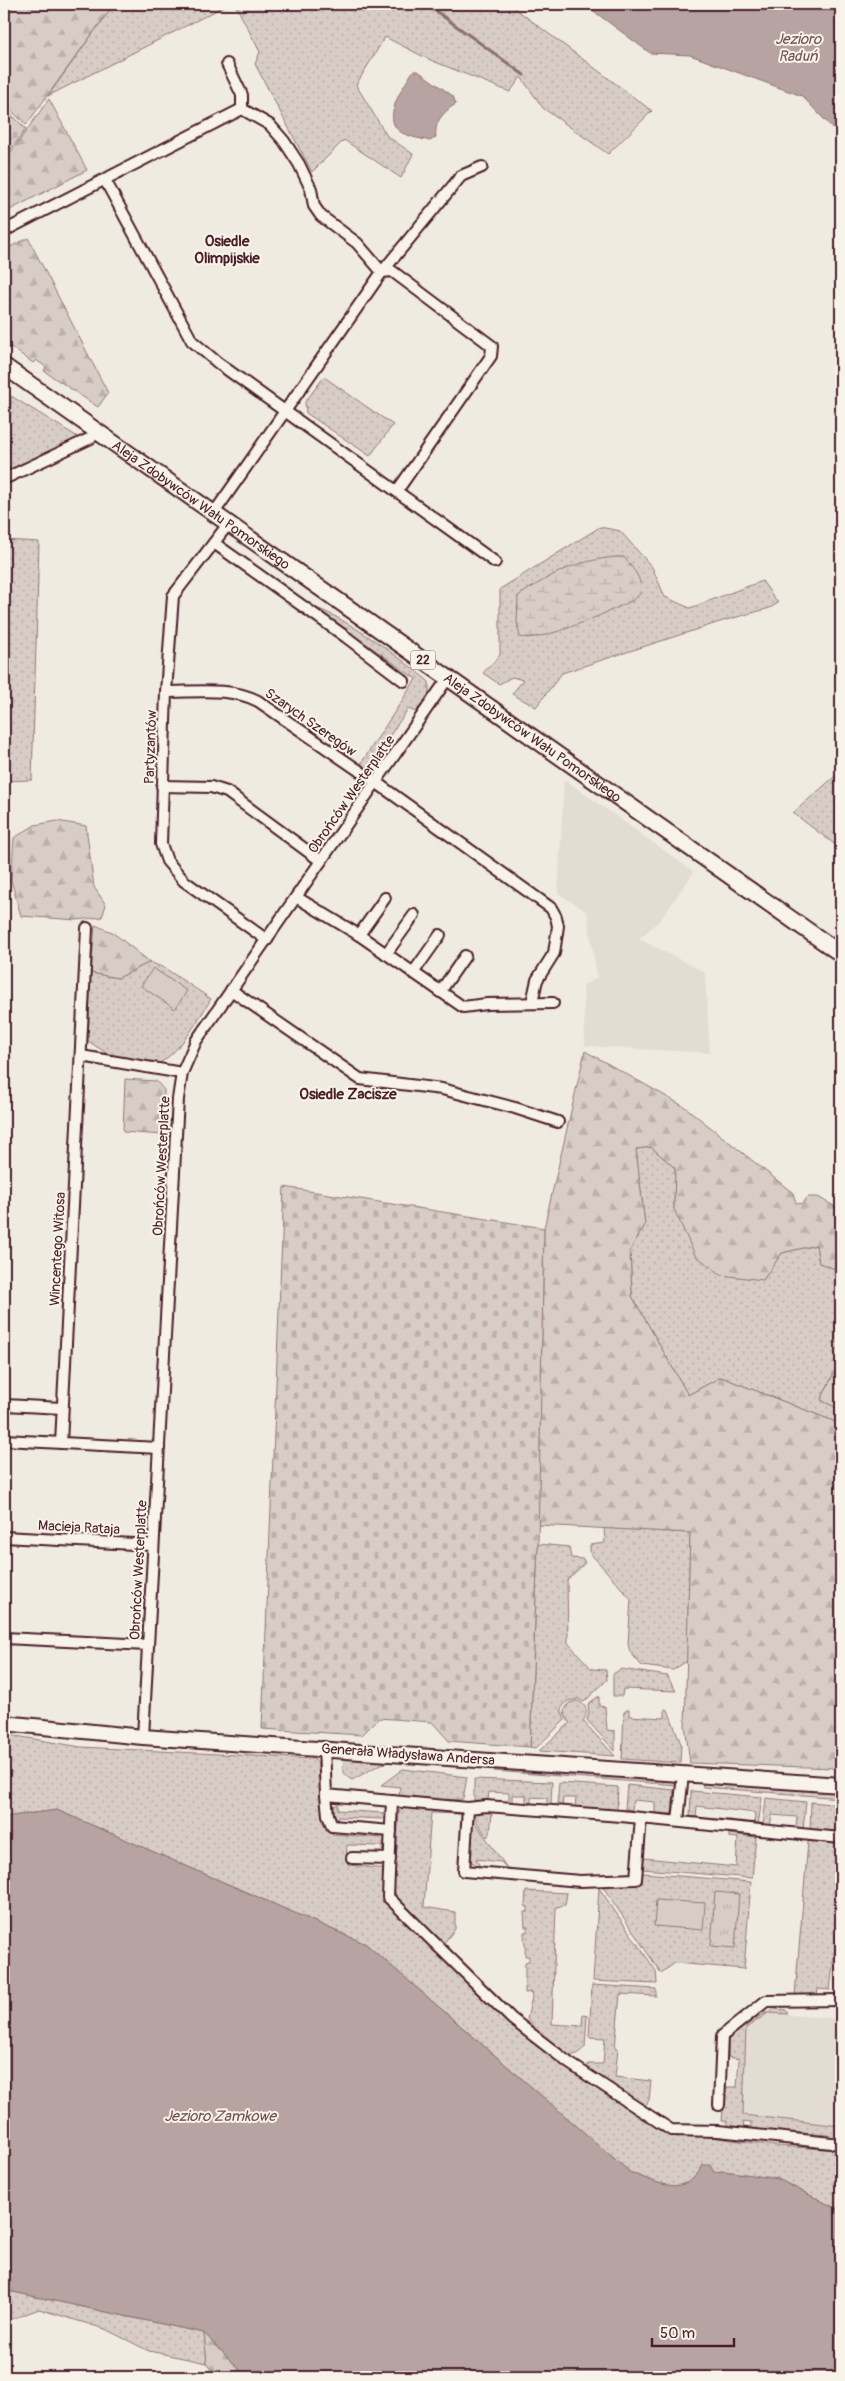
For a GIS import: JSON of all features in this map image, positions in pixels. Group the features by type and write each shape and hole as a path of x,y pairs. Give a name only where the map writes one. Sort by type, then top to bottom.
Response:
{"main road":[{"name":"Aleja Zdobywców Wału Pomorskiego","path":"4,366 841,954"},
{"name":"Generała Władysława Andersa","path":"4,1723 143,1737 841,1785"},
{"name":"Generała Władysława Andersa","path":"813,1784 841,1779"}],"street":[{"path":"227,64 242,96 242,109"},
{"path":"4,231 242,109"},
{"path":"242,109 270,125 284,141 299,164 311,189 314,206 321,216 357,244 382,272"},
{"path":"214,513 382,272 461,176 482,167"},
{"path":"105,180 192,341 218,363 495,562"},
{"path":"382,272 392,271 492,346 491,356 397,491"},
{"path":"4,479 91,438 96,431"},
{"name":"Partyzantów","path":"229,523 173,596 166,692 161,844 166,861 174,872 267,940"},
{"path":"214,543 404,681"},
{"name":"Obrońców Westerplatte","path":"143,1737 152,1545 178,1100 182,1073 196,1041 377,783 448,678"},
{"name":"Szarych Szeregów","path":"166,692 234,693 248,696 377,783 551,908 558,926 554,953 536,980 532,1002"},
{"path":"162,786 212,787 227,792 321,861"},
{"path":"296,897 359,935 463,1007 532,1002 553,1003"},
{"path":"359,935 385,898"},
{"path":"386,954 414,915"},
{"name":"Wincentego Witosa","path":"60,1443 87,928"},
{"path":"413,973 440,935"},
{"path":"440,992 465,956"},
{"path":"231,990 360,1080 442,1089 515,1108 558,1122"},
{"path":"81,1056 182,1073"},
{"path":"5,1405 62,1408"},
{"path":"4,1440 159,1448"},
{"name":"Macieja Rataja","path":"4,1537 152,1545"},
{"path":"4,1638 148,1645"},
{"path":"324,1748 328,1815 332,1826 391,1831"},
{"path":"678,1821 683,1774"},
{"path":"326,1795 468,1808 486,1806 678,1821 841,1838"},
{"path":"392,1800 388,1897 512,2019 569,2063 671,2130 718,2131 841,2144"},
{"path":"468,1808 464,1871 580,1881 636,1879 641,1818"},
{"path":"352,1858 390,1859"},
{"path":"719,2105 722,2036 766,2001 841,2000"},
{"path":"718,2131 719,2120"}],"shaded area":[{"path":"564,779 694,872 660,920 639,939 705,972 710,1053 585,1046 583,985 597,978 587,912 558,893"},
{"path":"768,2013 841,2019 841,2126 743,2115 746,2028"}],"green space":[{"path":"4,4 114,4 26,125 4,103"},
{"path":"114,4 229,4 48,96"},
{"path":"235,4 509,4 652,111 608,154 543,108 521,77 510,92 428,59 385,37 356,85 387,136 413,154 401,178 344,140 312,172 255,64 260,52"},
{"path":"49,99 87,170 4,213 4,162"},
{"path":"4,107 26,129 4,159"},
{"path":"28,238 108,393 98,407 44,371 46,367 36,360 33,363 4,342 4,254 8,248"},
{"path":"324,377 393,425 370,456 306,413 305,402"},
{"path":"11,396 81,439 9,470"},
{"path":"600,527 620,531 652,567 665,597 690,608 762,581 778,603 770,608 723,621 562,673 536,707 512,694 523,680 512,677 499,684 483,673 500,655 500,589"},
{"path":"4,540 39,542 32,780 4,781"},
{"path":"624,557 639,578 640,594 632,601 559,631 530,638 520,637 517,623 518,596 542,581 575,565"},
{"path":"316,608 342,620 406,663 429,682 429,695 416,712 408,709 376,756 380,768 368,777 360,765 416,679"},
{"path":"841,771 841,849 793,813"},
{"path":"57,821 86,826 94,887 106,905 102,917 77,920 21,916 11,880 14,838 35,825"},
{"path":"95,925 112,932 150,962 118,978 91,973"},
{"path":"150,962 166,969 211,999 181,1044 157,1065 108,1054 88,1041 91,973 118,978"},
{"path":"153,968 187,991 175,1009 141,986"},
{"path":"585,1051 685,1107 793,1193 796,1203 802,1204 808,1197 818,1197 841,1210 841,1271 819,1263 816,1245 782,1253 763,1280 721,1275 695,1255 674,1209 675,1168 651,1147 636,1149 645,1225 630,1250 632,1296 688,1395 721,1377 841,1424 841,1761 835,1768 690,1763 685,1725 690,1533 538,1525 544,1228"},
{"path":"125,1079 156,1081 164,1090 162,1135 123,1132"},
{"path":"651,1147 675,1168 674,1209 763,1280 782,1253 816,1245 819,1263 841,1271 841,1358 821,1400 841,1410 841,1424 721,1377 688,1395 632,1296 630,1250 645,1225 636,1149"},
{"path":"284,1187 544,1228 538,1544 530,1747 449,1741 432,1722 379,1718 362,1735 262,1729"},
{"path":"841,1358 841,1410 821,1400"},
{"path":"604,1528 690,1533 687,1661 673,1670 642,1666 630,1652 628,1644 631,1599 590,1553 590,1545 605,1543"},
{"path":"538,1544 569,1547 571,1558 583,1559 585,1563 567,1580 568,1643 592,1669 606,1670 607,1680 584,1702 578,1699 567,1701 561,1709 565,1720 536,1748 530,1747"},
{"path":"621,1669 667,1676 676,1691 623,1689 622,1696 613,1696 613,1674"},
{"path":"599,1696 599,1706 605,1707 607,1730 615,1731 615,1751 587,1720 589,1713 588,1704"},
{"path":"576,1701 585,1706 586,1715 583,1721 615,1756 539,1751 570,1723 564,1711 569,1703"},
{"path":"629,1709 629,1716 665,1718 665,1709 668,1710 681,1744 680,1763 622,1759 624,1712"},
{"path":"4,1734 81,1747 314,1759 317,1761 324,1810 332,1828 332,1834 381,1838 381,1833 385,1837 386,1848 382,1851 382,1846 347,1845 346,1860 349,1865 385,1869 383,1901 565,2065 664,2130 674,2134 776,2146 841,2150 841,2211 778,2179 724,2171 714,2172 703,2166 696,2176 688,2182 670,2186 631,2173 366,1944 57,1810 4,1817"},
{"path":"347,1758 387,1760 387,1763 381,1764 352,1780 345,1775 343,1767 344,1761"},
{"path":"509,1768 674,1778 677,1785 494,1771"},
{"path":"403,1769 467,1777 463,1799 435,1800 399,1796 400,1787 381,1785"},
{"path":"474,1779 552,1782 551,1804 547,1804 547,1798 531,1797 531,1803 526,1803 526,1795 512,1795 512,1802 509,1801 509,1793 489,1792 488,1801 474,1800"},
{"path":"702,1782 840,1790 840,1798 703,1787"},
{"path":"559,1783 618,1787 617,1810 575,1807 576,1798 563,1798 562,1806 557,1806"},
{"path":"627,1785 674,1790 672,1814 655,1813 655,1802 633,1800 632,1810 625,1809"},
{"path":"691,1791 762,1797 758,1826 754,1826 755,1813 697,1806 696,1818 690,1818"},
{"path":"766,1798 806,1802 803,1830 796,1829 797,1817 772,1815 770,1827 763,1826"},
{"path":"811,1802 841,1805 841,1832 810,1830"},
{"path":"338,1804 338,1810 382,1813 383,1819 338,1817 337,1823 332,1817 334,1806"},
{"path":"402,1805 459,1810 460,1814 431,1813 424,1907 455,1912 455,1929 443,1944 399,1902 394,1890 399,1812"},
{"path":"492,1812 490,1833 487,1837 474,1817 480,1813"},
{"path":"472,1818 507,1868 501,1862 476,1859 481,1868 470,1861"},
{"path":"729,1834 756,1837 752,1878 643,1869 644,1858 736,1867 738,1838 729,1837"},
{"path":"811,1840 841,1843 839,1914 830,1990 818,1989 817,1996 795,1995 808,1842"},
{"path":"643,1873 751,1882 744,1969 675,1963 661,1973 601,1884 642,1883"},
{"path":"599,1888 656,1971 657,1984 593,1981"},
{"path":"526,1891 567,1893 565,1905 556,1907 552,2024 582,2026 583,2014 587,2015 585,2047 573,2056 557,2051 527,2019 532,1997 531,1992 525,1993 525,1962 529,1961 529,1956 525,1956 524,1935 524,1932 528,1932 528,1927 525,1927 524,1912 528,1912 528,1907 525,1906"},
{"path":"715,1892 739,1894 735,1948 711,1946"},
{"path":"656,1900 705,1903 703,1930 654,1926"},
{"path":"592,1985 656,1989 656,1996 620,1994 615,2048 618,2048 615,2077 651,2081 649,2100 644,2108 588,2071 588,2064 603,2064 605,2038 589,2037"},
{"path":"774,2009 786,2010 788,2014 768,2013 746,2028 743,2115 841,2126 841,2139 830,2138 828,2135 751,2129 751,2123 744,2122 743,2128 727,2128 727,2121 722,2121 725,2087 737,2087 739,2059 728,2057 728,2040 744,2027"},
{"path":"4,2290 204,2333 207,2363 149,2351 105,2329 39,2309 4,2322"},
{"path":"204,2333 247,2377 217,2377 207,2363"}],"water":[{"name":"Jezioro Raduń","path":"584,4 841,4 841,137 802,96 690,55 650,53"},
{"path":"413,71 418,71 453,96 456,104 440,118 436,127 436,137 430,141 407,135 398,130 393,123 395,105"},
{"name":"Jezioro Zamkowe","path":"57,1810 366,1944 631,2173 671,2186 688,2182 696,2176 703,2165 710,2165 714,2172 724,2171 778,2179 841,2211 841,2377 247,2377 204,2333 4,2290 4,1817"}],"waterway":[{"path":"426,4 524,75"}],"district":[{"name":"Osiedle Olimpijskie","path":"227,250"},
{"name":"Osiedle Zacisze","path":"348,1094"}]}
